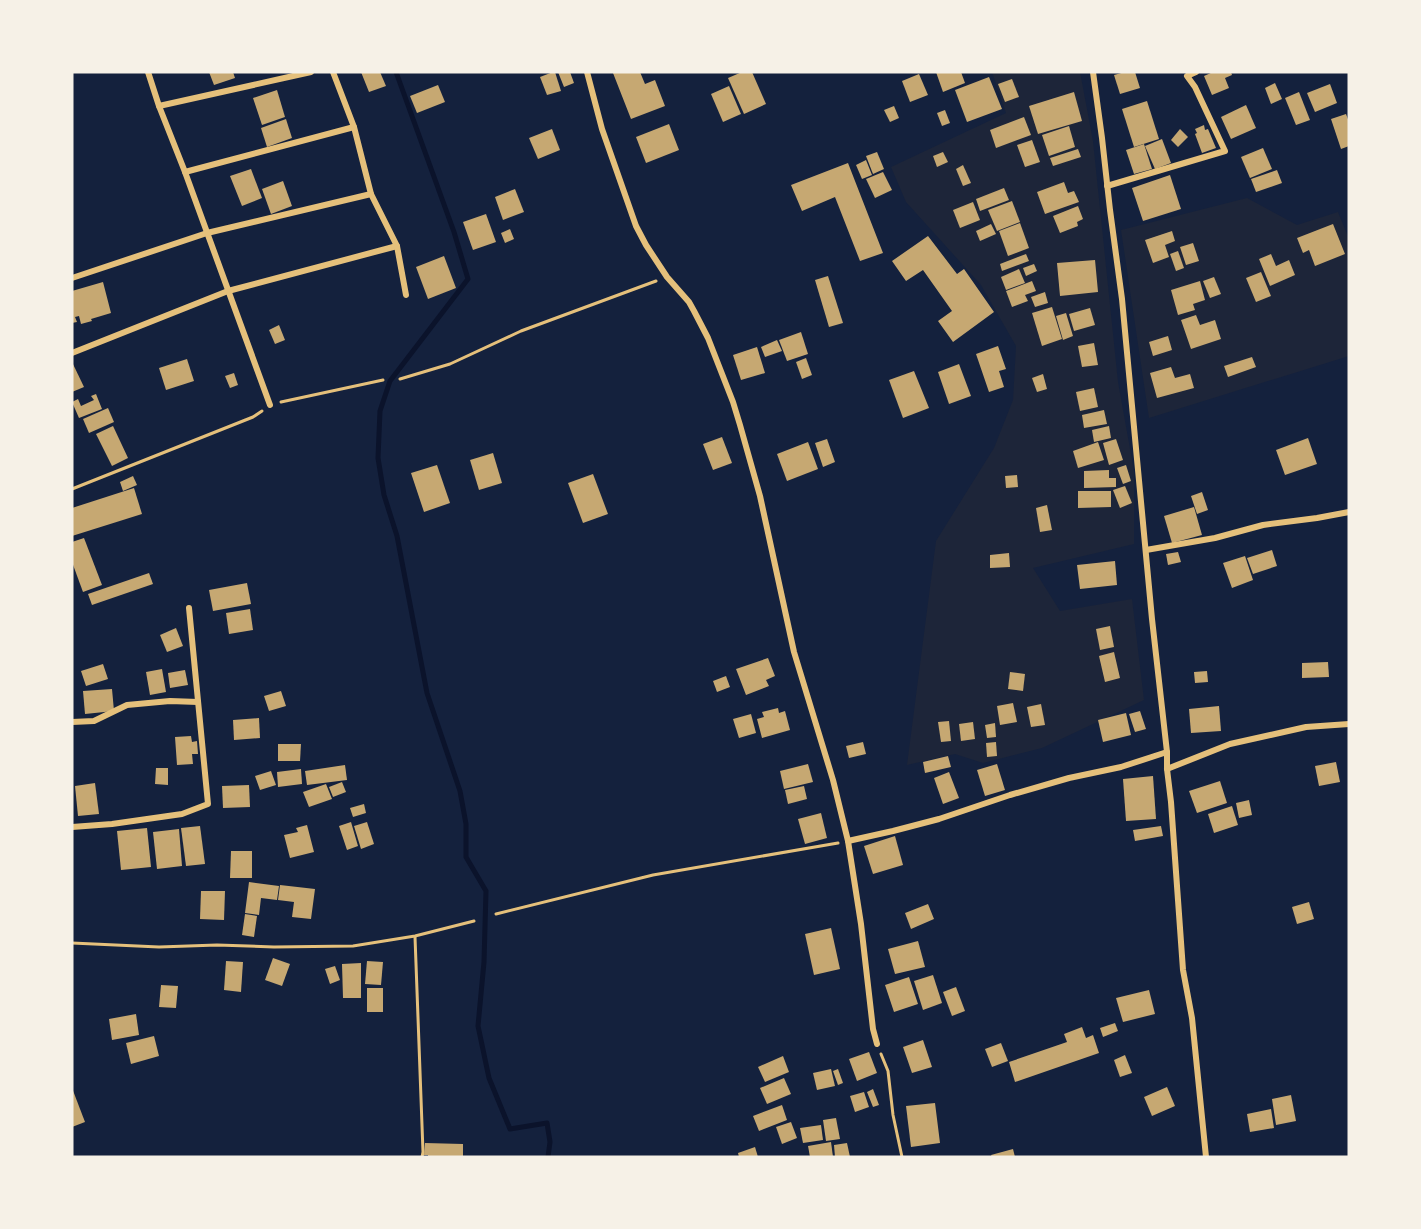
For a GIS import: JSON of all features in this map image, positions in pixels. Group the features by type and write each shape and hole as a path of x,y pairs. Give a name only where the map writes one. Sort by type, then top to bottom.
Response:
{"street":[{"path":"148,72 270,405"},
{"path":"159,106 311,72"},
{"path":"333,72 354,127 371,194 396,246 406,295"},
{"path":"587,72 602,129 636,226 667,277 694,311 708,338 733,402 760,496 794,652 833,780 848,841 861,924 873,1029 877,1044"},
{"path":"1093,72 1122,299 1167,752 1183,970 1192,1018 1206,1157"},
{"path":"1107,186 1225,151 1195,87 1187,76 1196,72"},
{"path":"185,172 354,127"},
{"path":"72,278 207,233 371,194"},
{"path":"72,353 228,291 396,246"},
{"path":"1146,550 1215,538 1263,525 1349,512"},
{"path":"72,827 182,814 208,804 189,608"},
{"path":"72,722 94,721 127,705 170,701 198,702"},
{"path":"1167,769 1230,744 1306,728 1349,724"},
{"path":"848,841 939,819 1070,778 1121,767 1167,752"}],"path":[{"path":"400,379 450,364 521,332 667,277"},
{"path":"72,489 253,417 270,405 383,380"},
{"path":"496,914 653,875 848,841"},
{"path":"72,943 159,947 353,946 415,936 474,921"},
{"path":"415,936 422,1157"},
{"path":"877,1044 888,1071 893,1115 902,1157"}],"shaded area":[{"path":"992,72 1080,72 1093,141 1118,382 1134,471 1134,544 1033,568 1060,611 1132,599 1144,700 1042,748 983,763 955,754 907,765 936,541 994,448 1013,400 1016,346 981,285 906,202 891,167 1006,113"},
{"path":"1247,198 1297,225 1338,212 1349,239 1349,356 1149,418 1121,230"}],"building":[{"path":"209,72 233,72 235,78 214,85"},
{"path":"361,72 380,72 386,86 369,92"},
{"path":"555,72 561,91 547,95 540,77"},
{"path":"558,72 570,72 574,83 564,87"},
{"path":"640,72 645,84 655,80 665,106 631,119 613,73"},
{"path":"742,72 752,72 766,104 744,114 728,78"},
{"path":"936,72 961,72 965,83 943,92"},
{"path":"1135,72 1140,88 1120,94 1114,75"},
{"path":"1213,72 1231,72 1232,75 1225,78 1229,88 1212,95 1204,76"},
{"path":"919,74 928,95 910,102 902,81"},
{"path":"989,77 1002,109 967,122 955,90"},
{"path":"1012,79 1019,97 1005,102 998,84"},
{"path":"1275,83 1282,99 1271,104 1265,88"},
{"path":"1330,84 1337,103 1315,112 1307,93"},
{"path":"438,85 445,102 417,113 410,96"},
{"path":"729,86 741,114 723,122 711,94"},
{"path":"277,90 285,117 262,125 253,98"},
{"path":"1074,92 1082,121 1038,134 1029,106"},
{"path":"1299,92 1310,120 1296,125 1285,98"},
{"path":"1147,101 1159,139 1134,147 1122,109"},
{"path":"1246,105 1256,128 1231,139 1221,117"},
{"path":"894,106 899,118 890,122 884,110"},
{"path":"945,110 950,123 942,126 937,113"},
{"path":"1346,114 1349,122 1349,146 1341,149 1331,119"},
{"path":"1024,117 1031,135 996,148 990,130"},
{"path":"286,119 292,138 267,147 261,128"},
{"path":"669,124 679,150 646,163 636,137"},
{"path":"1204,125 1216,148 1202,153 1195,129"},
{"path":"1069,126 1075,147 1049,156 1042,135"},
{"path":"552,129 560,150 538,159 529,138"},
{"path":"1180,129 1188,137 1178,147 1171,140"},
{"path":"1162,139 1171,163 1155,169 1145,146"},
{"path":"1032,140 1040,162 1025,167 1017,145"},
{"path":"1144,144 1152,169 1134,174 1126,150"},
{"path":"1263,148 1272,169 1250,178 1241,157"},
{"path":"1078,149 1081,157 1053,166 1050,158"},
{"path":"877,152 884,169 873,174 866,156"},
{"path":"943,152 948,162 937,167 933,156"},
{"path":"866,160 872,175 862,179 856,165"},
{"path":"848,163 883,253 860,261 835,197 802,211 791,185"},
{"path":"963,165 971,183 963,186 956,169"},
{"path":"251,169 262,198 242,206 230,176"},
{"path":"1277,170 1282,183 1256,192 1251,179"},
{"path":"883,172 892,190 875,198 866,179"},
{"path":"1170,175 1181,209 1143,221 1132,188"},
{"path":"283,181 292,206 271,214 262,189"},
{"path":"1064,182 1068,193 1074,191 1079,202 1045,214 1037,192"},
{"path":"1004,188 1009,200 980,211 976,199"},
{"path":"515,189 524,212 503,220 495,197"},
{"path":"1012,201 1020,222 997,231 988,210"},
{"path":"973,202 980,220 960,228 953,210"},
{"path":"1078,206 1083,219 1077,222 1078,226 1060,233 1053,216"},
{"path":"486,214 496,242 473,250 463,222"},
{"path":"1020,223 1029,248 1008,256 999,231"},
{"path":"991,224 996,234 980,241 976,231"},
{"path":"1333,224 1345,254 1315,266 1309,250 1303,253 1297,238"},
{"path":"510,229 514,239 505,243 501,233"},
{"path":"1172,231 1175,241 1165,245 1169,257 1153,263 1145,240"},
{"path":"928,236 957,274 964,269 994,312 953,342 938,321 952,311 923,270 906,281 892,261"},
{"path":"1193,243 1199,261 1186,265 1180,247"},
{"path":"1178,251 1184,268 1176,271 1170,254"},
{"path":"1026,254 1029,261 1002,271 1000,264"},
{"path":"1271,254 1276,266 1289,260 1295,275 1270,286 1259,259"},
{"path":"444,256 456,288 428,299 416,267"},
{"path":"1095,260 1098,292 1060,296 1057,263"},
{"path":"1034,264 1037,271 1026,276 1023,268"},
{"path":"1019,269 1025,283 1006,290 1001,277"},
{"path":"1261,272 1271,296 1256,302 1246,278"},
{"path":"828,276 843,323 829,327 815,280"},
{"path":"1214,277 1221,294 1210,298 1203,281"},
{"path":"1032,281 1036,291 1025,295 1028,301 1012,307 1006,291"},
{"path":"1200,281 1205,300 1193,304 1195,310 1178,315 1171,290"},
{"path":"103,282 111,313 81,324 79,316 75,317 77,322 72,323 72,291"},
{"path":"1045,292 1048,303 1035,307 1031,297"},
{"path":"1052,307 1062,339 1042,346 1032,313"},
{"path":"1090,308 1095,325 1074,331 1069,314"},
{"path":"1066,313 1073,336 1063,340 1056,316"},
{"path":"1196,315 1200,325 1215,320 1221,339 1191,349 1181,320"},
{"path":"279,325 285,340 275,344 269,330"},
{"path":"801,332 808,354 787,361 779,340"},
{"path":"1168,336 1172,350 1153,356 1149,342"},
{"path":"777,340 782,351 765,357 761,347"},
{"path":"1094,343 1098,365 1082,367 1078,346"},
{"path":"998,346 1006,369 999,371 1004,387 989,392 976,354"},
{"path":"757,347 765,373 741,380 733,355"},
{"path":"1252,357 1256,367 1228,377 1224,366"},
{"path":"806,358 812,375 802,379 796,362"},
{"path":"187,359 194,381 166,390 159,368"},
{"path":"72,362 84,387 72,392"},
{"path":"959,364 971,396 949,404 938,372"},
{"path":"1171,367 1175,378 1190,374 1194,388 1157,398 1150,373"},
{"path":"914,371 929,408 903,418 889,380"},
{"path":"234,373 238,385 230,388 225,376"},
{"path":"1043,374 1047,389 1037,392 1032,378"},
{"path":"1094,388 1098,407 1080,411 1076,392"},
{"path":"96,394 102,409 79,418 72,402 78,399 81,406 94,400 91,396"},
{"path":"108,408 114,422 89,433 83,419"},
{"path":"1104,410 1107,424 1084,428 1082,415"},
{"path":"113,426 128,458 112,466 96,434"},
{"path":"1109,426 1111,438 1094,442 1092,430"},
{"path":"722,437 732,463 713,470 703,444"},
{"path":"1308,438 1317,464 1285,475 1276,450"},
{"path":"827,439 835,462 823,467 815,443"},
{"path":"1116,439 1123,460 1109,465 1103,443"},
{"path":"808,442 818,469 787,481 777,454"},
{"path":"1098,442 1104,460 1078,468 1073,451"},
{"path":"493,453 502,483 479,490 470,460"},
{"path":"437,465 450,503 424,512 411,473"},
{"path":"1126,465 1131,481 1123,484 1117,468"},
{"path":"1109,470 1109,478 1116,478 1116,487 1084,488 1084,471"},
{"path":"593,474 608,514 583,523 568,483"},
{"path":"1017,475 1018,487 1006,488 1005,476"},
{"path":"133,476 137,485 123,491 120,482"},
{"path":"1125,486 1132,503 1120,508 1113,490"},
{"path":"134,488 142,514 72,536 72,508"},
{"path":"1078,491 1111,491 1111,507 1078,508"},
{"path":"1202,492 1208,510 1197,514 1191,496"},
{"path":"1047,505 1052,530 1040,532 1036,508"},
{"path":"1194,507 1202,535 1172,543 1164,516"},
{"path":"84,538 102,585 83,592 72,562 72,542"},
{"path":"1272,550 1277,566 1253,574 1247,558"},
{"path":"1178,552 1181,562 1168,565 1166,554"},
{"path":"1009,553 1010,567 990,568 990,555"},
{"path":"1245,556 1253,580 1232,588 1223,563"},
{"path":"1115,561 1117,585 1080,589 1077,565"},
{"path":"149,573 153,584 92,605 88,594"},
{"path":"247,583 251,604 213,611 209,590"},
{"path":"250,609 253,630 229,634 226,613"},
{"path":"1110,626 1114,647 1100,650 1096,629"},
{"path":"176,628 183,646 167,652 160,635"},
{"path":"1114,652 1120,678 1105,682 1099,656"},
{"path":"768,658 775,676 766,680 769,686 746,695 736,669"},
{"path":"1328,662 1329,677 1302,678 1302,663"},
{"path":"103,664 108,679 86,686 81,671"},
{"path":"162,669 166,692 150,695 146,672"},
{"path":"185,670 188,685 170,688 168,673"},
{"path":"1207,671 1208,682 1195,683 1194,672"},
{"path":"1010,672 1025,674 1023,691 1008,689"},
{"path":"726,676 730,687 717,692 713,681"},
{"path":"112,689 114,711 85,714 83,691"},
{"path":"281,691 286,706 269,711 264,696"},
{"path":"1013,703 1017,722 1000,725 997,706"},
{"path":"1041,704 1045,725 1031,727 1027,707"},
{"path":"1219,706 1221,731 1191,733 1189,709"},
{"path":"778,708 779,713 785,711 790,730 762,738 757,719 764,717 762,712"},
{"path":"1140,711 1146,729 1135,732 1129,714"},
{"path":"1126,713 1131,735 1103,742 1098,720"},
{"path":"751,714 756,733 739,738 733,719"},
{"path":"259,718 260,738 234,740 233,720"},
{"path":"949,721 951,741 941,742 938,722"},
{"path":"973,722 975,739 961,741 959,724"},
{"path":"995,723 996,737 987,738 985,725"},
{"path":"191,736 192,742 197,741 198,754 192,754 193,764 177,765 175,737"},
{"path":"863,742 866,754 849,758 846,746"},
{"path":"996,742 997,756 987,757 986,743"},
{"path":"278,744 301,744 300,761 278,761"},
{"path":"948,756 951,767 925,773 923,762"},
{"path":"1336,762 1340,782 1319,786 1315,766"},
{"path":"808,764 813,782 784,789 780,771"},
{"path":"997,764 1005,790 985,796 977,770"},
{"path":"345,765 347,780 307,785 305,771"},
{"path":"156,768 168,768 168,785 155,784"},
{"path":"301,769 302,784 278,787 277,772"},
{"path":"271,771 276,785 260,790 255,776"},
{"path":"949,772 959,798 943,804 934,778"},
{"path":"1153,776 1156,819 1126,821 1123,779"},
{"path":"1220,781 1227,803 1197,813 1189,791"},
{"path":"342,782 346,792 333,797 329,787"},
{"path":"95,783 99,814 78,816 75,786"},
{"path":"326,784 332,799 309,807 303,792"},
{"path":"249,785 250,807 223,808 222,786"},
{"path":"804,786 807,799 788,804 785,790"},
{"path":"1249,800 1252,815 1239,818 1236,803"},
{"path":"364,804 366,813 353,817 350,808"},
{"path":"1232,806 1238,825 1214,833 1208,814"},
{"path":"821,813 827,838 805,844 798,819"},
{"path":"351,822 358,846 347,850 339,826"},
{"path":"367,822 374,844 361,849 354,826"},
{"path":"307,825 314,852 290,858 284,835 298,832 296,828"},
{"path":"200,826 205,864 186,866 181,828"},
{"path":"1161,826 1163,836 1135,841 1133,830"},
{"path":"147,828 151,867 121,870 117,831"},
{"path":"179,829 182,866 157,869 153,832"},
{"path":"895,836 903,865 873,874 864,846"},
{"path":"231,851 252,851 252,878 230,878"},
{"path":"249,882 279,886 277,900 261,898 259,915 245,913"},
{"path":"280,885 315,889 311,919 292,917 294,902 278,900"},
{"path":"201,891 225,891 224,920 200,919"},
{"path":"1309,902 1314,919 1297,924 1292,907"},
{"path":"928,904 934,919 911,929 905,913"},
{"path":"245,914 257,916 254,937 242,935"},
{"path":"831,928 840,969 814,975 805,934"},
{"path":"918,941 925,967 895,974 888,949"},
{"path":"273,958 290,964 282,986 265,980"},
{"path":"226,961 243,962 241,992 224,990"},
{"path":"367,961 383,962 381,985 365,984"},
{"path":"361,963 361,998 343,998 342,964"},
{"path":"335,966 340,980 330,984 325,969"},
{"path":"933,975 942,1003 923,1010 914,981"},
{"path":"909,977 918,1004 894,1012 885,985"},
{"path":"161,985 178,986 176,1008 159,1007"},
{"path":"956,987 965,1011 952,1016 943,992"},
{"path":"367,988 383,988 383,1012 367,1012"},
{"path":"1149,990 1155,1014 1123,1022 1116,998"},
{"path":"136,1014 139,1035 112,1040 109,1019"},
{"path":"1115,1023 1118,1031 1103,1037 1100,1028"},
{"path":"1082,1027 1086,1038 1093,1035 1099,1053 1015,1082 1009,1062 1067,1042 1064,1034"},
{"path":"154,1036 159,1056 131,1064 126,1043"},
{"path":"923,1040 932,1067 912,1073 903,1047"},
{"path":"1001,1043 1008,1061 992,1067 985,1049"},
{"path":"869,1052 877,1073 857,1081 849,1059"},
{"path":"1125,1055 1132,1073 1120,1077 1114,1060"},
{"path":"783,1056 789,1072 765,1082 758,1067"},
{"path":"831,1069 835,1086 817,1090 813,1073"},
{"path":"838,1069 843,1083 838,1085 833,1071"},
{"path":"784,1078 791,1094 767,1104 760,1088"},
{"path":"1167,1087 1175,1106 1152,1116 1144,1097"},
{"path":"72,1088 85,1122 72,1127"},
{"path":"873,1089 879,1105 873,1107 867,1092"},
{"path":"864,1092 869,1107 855,1112 850,1096"},
{"path":"1291,1095 1296,1121 1276,1125 1272,1099"},
{"path":"935,1103 940,1143 911,1147 906,1106"},
{"path":"782,1105 787,1120 759,1131 753,1116"},
{"path":"1271,1109 1274,1128 1250,1132 1247,1114"},
{"path":"836,1118 840,1139 826,1141 823,1120"},
{"path":"791,1122 797,1138 782,1144 776,1127"},
{"path":"821,1125 823,1140 803,1143 800,1128"},
{"path":"831,1142 833,1157 810,1157 808,1146"},
{"path":"425,1143 463,1144 463,1157 428,1157 424,1155"},
{"path":"847,1143 850,1157 835,1157 834,1145"},
{"path":"755,1147 758,1157 739,1157 738,1153"},
{"path":"1013,1149 1015,1157 992,1157 991,1155"}],"waterway":[{"path":"396,72 454,232 468,279 390,381 380,411 378,458 384,495 397,536 427,693 460,791 466,824 466,857 486,891 484,962 478,1026 489,1078 510,1129 547,1123 550,1142 548,1157"}]}
